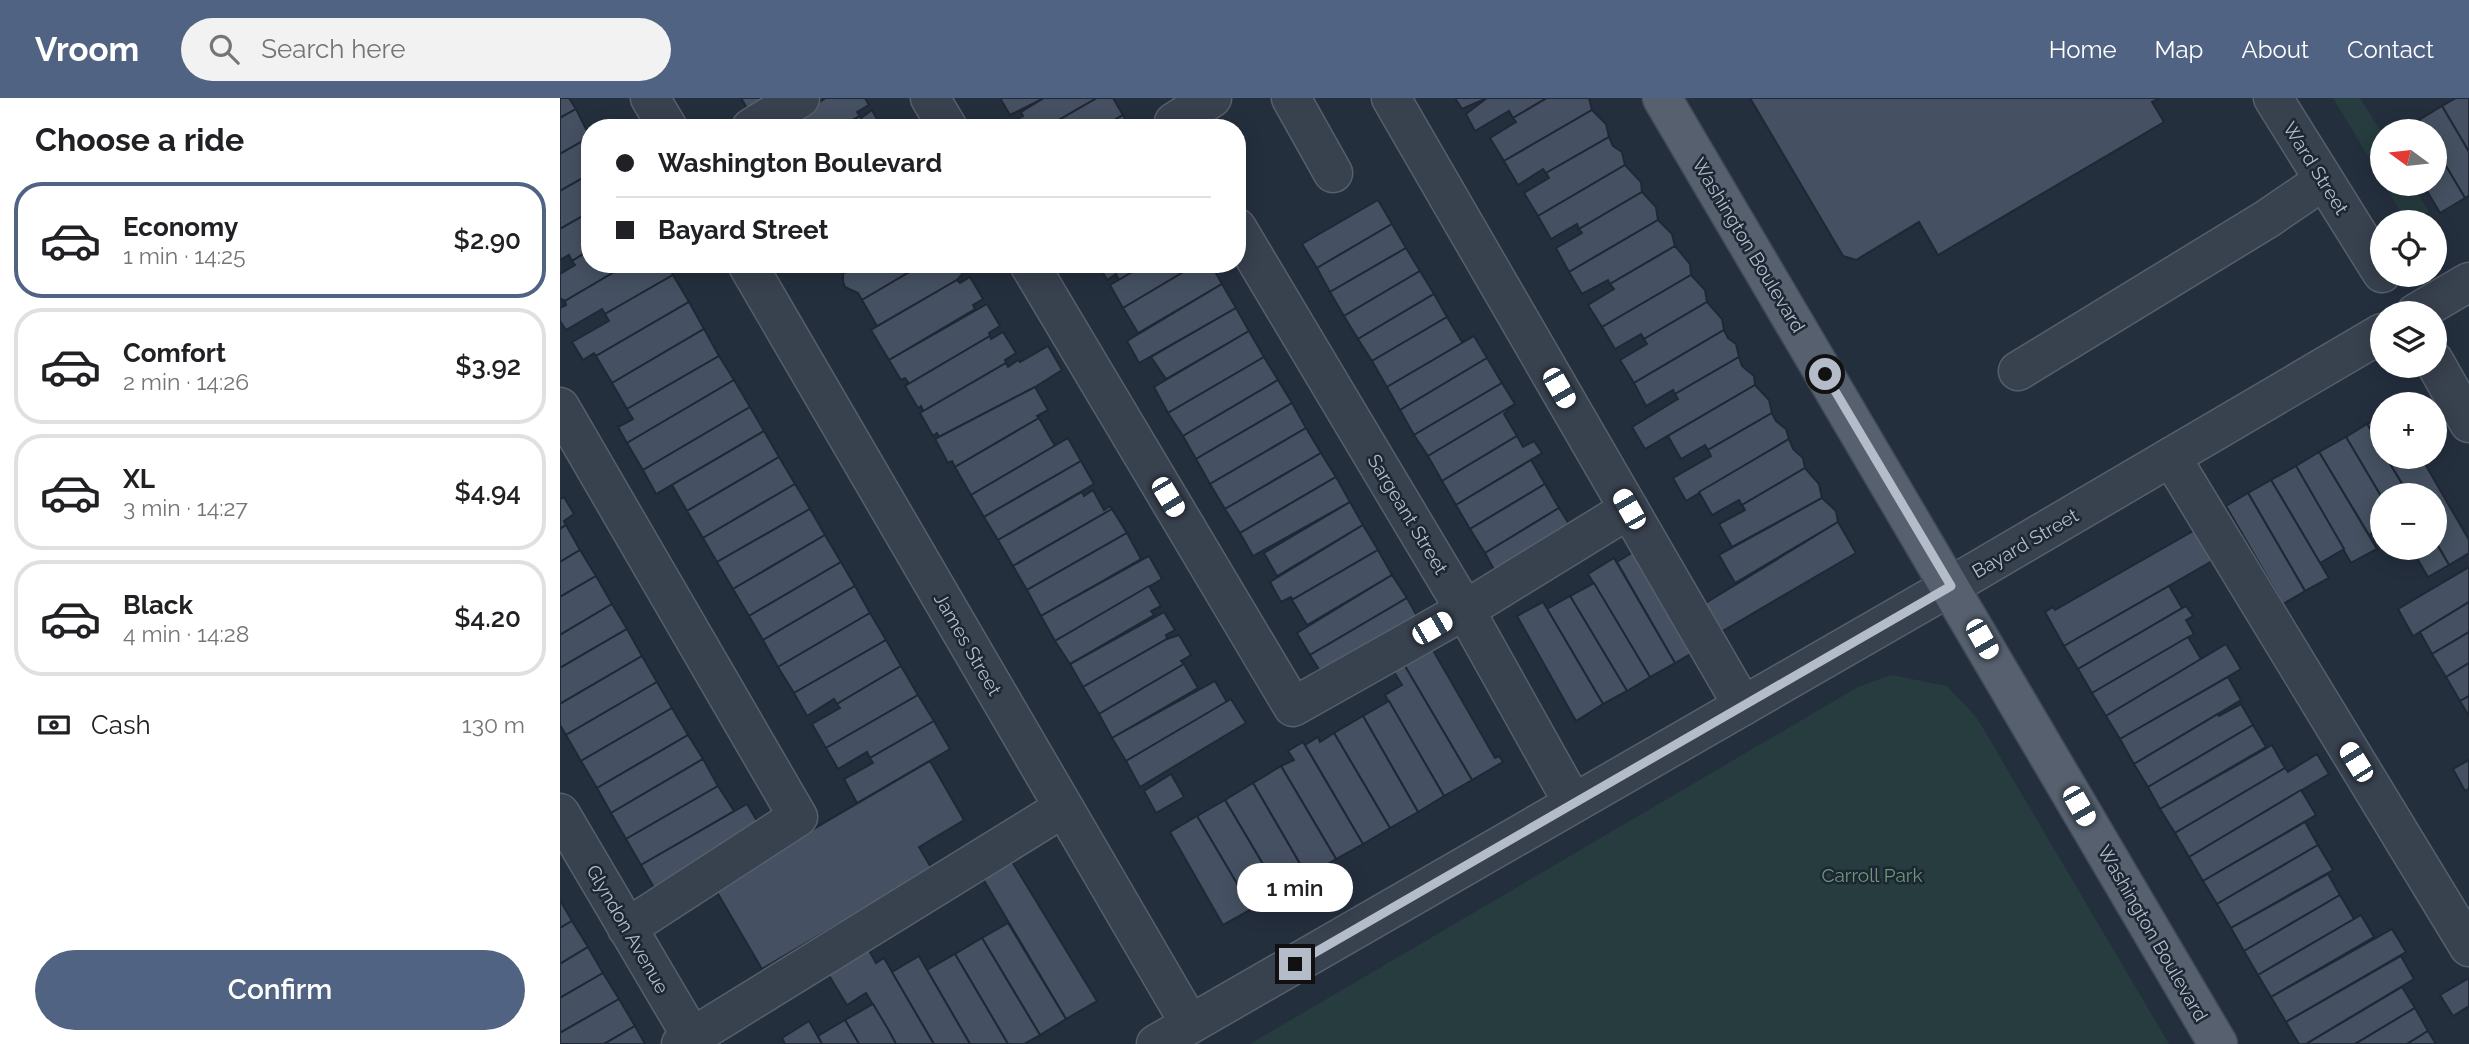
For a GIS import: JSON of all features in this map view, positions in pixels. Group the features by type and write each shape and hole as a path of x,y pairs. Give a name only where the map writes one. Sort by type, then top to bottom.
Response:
{"main road":[{"name":"Washington Boulevard","path":"1662,98 2218,1044"}],"street":[{"path":"650,98 663,119"},
{"path":"766,119 800,98"},
{"path":"930,98 943,119"},
{"path":"1170,116 1212,98"},
{"path":"1291,98 1333,173"},
{"path":"1391,98 1743,706"},
{"name":"Ward Street","path":"2284,102 2324,180 2370,255"},
{"path":"2018,371 2267,219 2324,180"},
{"name":"Sargeant Street","path":"1246,243 1465,610 1573,803"},
{"name":"James Street","path":"752,273 1190,1024"},
{"path":"1034,273 1293,707 1465,610 1629,509"},
{"path":"2437,301 2469,282"},
{"name":"Bayard Street","path":"1156,1044 1951,586 2370,340"},
{"path":"2444,378 2469,423"},
{"path":"560,407 798,817 627,928"},
{"path":"2171,457 2469,947"},
{"path":"690,1042 1063,808"},
{"name":"Glyndon Avenue","path":"560,813 690,1042"}],"green space":[{"path":"2333,98 2360,98 2373,119 2370,119 2370,159"},
{"path":"2391,196 2419,196 2428,210 2400,210"},
{"name":"Carroll Park","path":"1891,675 1947,686 1977,718 2169,1044 1250,1044 1858,687"}],"building":[{"path":"560,98 569,98 576,109 560,118"},
{"path":"741,98 775,98 751,115"},
{"path":"826,98 865,98 869,105 857,112 860,116 854,119 790,119"},
{"path":"1000,98 1044,98 1010,115"},
{"path":"1044,98 1097,98 1061,119 1017,119 1023,116 1021,112"},
{"path":"1097,98 1113,98 1123,115 1116,119 1061,119"},
{"path":"1455,98 1487,98 1462,109"},
{"path":"1487,98 1547,98 1513,118 1509,111 1475,131 1466,114"},
{"path":"1547,98 1589,98 1592,110 1504,161 1490,138 1516,122 1513,118"},
{"path":"1750,98 2160,98 2152,102 2164,122 1938,255 1919,222 1856,260 1843,256"},
{"path":"2456,98 2469,98 2469,152 2442,106"},
{"path":"2442,106 2469,152 2469,196 2465,198 2447,168 2447,119 2421,119"},
{"path":"576,109 581,119 581,142 560,154 560,118"},
{"path":"872,110 877,119 854,119 860,116 861,118"},
{"path":"1592,110 1606,124 1609,137 1546,173 1543,169 1518,185 1504,161"},
{"path":"1609,137 1613,146 1622,152 1625,165 1538,216 1524,193 1549,178 1546,173"},
{"path":"581,142 581,179 560,191 560,154"},
{"path":"1625,165 1641,182 1642,192 1579,229 1577,224 1551,239 1538,216"},
{"path":"2447,168 2465,198 2445,210 2438,210 2430,196 2447,196"},
{"path":"581,179 581,217 560,229 560,191"},
{"path":"1642,192 1656,207 1658,220 1569,272 1556,248 1582,233 1579,229"},
{"path":"1378,200 1392,224 1317,268 1302,244"},
{"path":"581,217 581,256 572,261 569,255 560,260 560,229"},
{"path":"1658,220 1672,234 1675,246 1610,284 1608,280 1582,294 1569,272"},
{"path":"1392,224 1406,248 1330,292 1317,268"},
{"path":"1675,246 1690,264 1691,275 1602,327 1588,305 1614,289 1610,284"},
{"path":"1406,248 1420,271 1344,316 1330,292"},
{"path":"581,256 581,273 613,273 565,301 560,298 560,274 575,265 572,261"},
{"path":"1420,271 1434,294 1358,339 1344,316"},
{"path":"613,273 673,275 605,314 602,309 566,330 560,321 560,308 566,305 565,301"},
{"path":"908,273 862,300 858,293 845,287 843,274"},
{"path":"908,273 963,273 957,280 877,326 862,300"},
{"path":"1103,273 1131,273 1119,280 1116,274 1107,280"},
{"path":"1131,273 1182,273 1123,308 1110,285"},
{"path":"1182,273 1216,273 1222,284 1138,333 1123,308"},
{"path":"673,275 689,302 596,356 594,353 583,360 572,342 609,321 605,314"},
{"path":"1691,275 1705,290 1707,302 1644,339 1641,334 1615,349 1602,327"},
{"path":"970,277 983,299 973,305 975,309 889,360 871,330 957,280 960,283"},
{"path":"1222,284 1236,308 1139,363 1127,341"},
{"path":"1434,294 1447,317 1372,361 1358,339"},
{"path":"689,302 704,329 612,383 596,356"},
{"path":"1707,302 1722,319 1724,330 1634,383 1620,360 1647,344 1644,339"},
{"path":"987,304 1000,326 989,333 990,336 905,386 908,382 905,378 901,380 889,360"},
{"path":"1236,308 1249,331 1166,379 1151,357"},
{"path":"1447,317 1462,342 1474,336 1387,387 1372,361"},
{"path":"704,329 719,356 627,409 612,383"},
{"path":"1724,330 1728,338 1736,344 1739,357 1675,394 1673,390 1646,406 1634,383"},
{"path":"1249,331 1264,357 1168,413 1154,387"},
{"path":"1003,332 1016,353 1005,360 1006,363 920,413 923,410 921,406 918,408 905,386 990,336 991,339"},
{"path":"1474,336 1487,358 1400,410 1387,387"},
{"path":"1048,346 1062,370 939,437 937,433 933,436 920,413 1006,363 1008,367"},
{"path":"719,356 734,380 627,443 618,427 633,419 627,409"},
{"path":"1264,357 1278,380 1183,436 1168,413"},
{"path":"1739,357 1742,366 1754,376 1755,385 1645,449 1632,427 1678,399 1675,394"},
{"path":"1487,358 1502,383 1414,435 1400,410"},
{"path":"734,380 750,407 643,470 627,443"},
{"path":"1278,380 1292,403 1196,459 1183,436"},
{"path":"1502,383 1515,404 1428,456 1414,435"},
{"path":"1755,385 1769,400 1772,413 1708,450 1705,445 1681,459 1668,436"},
{"path":"1035,387 1048,410 1037,416 1039,418 955,467 952,461 948,463 935,439"},
{"path":"1292,403 1306,428 1210,484 1196,459"},
{"path":"1515,404 1504,414 1517,436 1442,481 1428,456"},
{"path":"750,407 764,431 656,494 643,470"},
{"path":"1772,413 1776,421 1786,429 1789,439 1686,501 1673,478 1711,456 1708,450"},
{"path":"1039,418 1055,446 971,495 955,467"},
{"path":"2367,424 2370,429 2370,469 2393,469 2402,483 2373,483 2346,437"},
{"path":"1306,428 1321,453 1225,509 1210,484"},
{"path":"764,431 779,457 687,511 672,485"},
{"path":"1517,436 1523,447 1534,441 1542,453 1456,505 1442,481"},
{"path":"2346,437 2373,483 2370,483 2369,535 2319,452"},
{"path":"1068,438 1081,461 984,517 971,495"},
{"path":"1789,439 1793,449 1803,458 1805,468 1742,505 1739,500 1712,515 1699,492"},
{"path":"2319,452 2370,537 2370,553 2351,563 2296,466"},
{"path":"1321,453 1336,477 1240,533 1225,509"},
{"path":"779,457 795,484 703,538 687,511"},
{"path":"1531,460 1545,484 1470,529 1456,505"},
{"path":"1081,461 1094,484 998,540 984,517"},
{"path":"2296,466 2344,549 2320,563 2271,480"},
{"path":"1805,468 1819,484 1822,498 1732,547 1719,524 1745,510 1742,505"},
{"path":"2393,469 2428,469 2436,483 2402,483"},
{"path":"1336,477 1350,502 1253,556 1240,533"},
{"path":"2271,480 2329,578 2305,591 2248,493"},
{"path":"795,484 810,509 717,562 703,538"},
{"path":"1545,484 1559,508 1485,553 1470,529"},
{"path":"1093,490 1104,510 1110,506 1112,509 1013,566 998,540 1082,492 1084,496"},
{"path":"2248,493 2305,591 2283,604 2226,506"},
{"path":"564,497 574,514 564,521 566,525 560,529 560,499"},
{"path":"1822,498 1836,511 1838,522 1735,583 1719,555"},
{"path":"1350,502 1363,525 1277,576 1264,553"},
{"path":"2447,502 2469,540 2469,553 2449,565 2446,560"},
{"path":"1559,508 1574,532 1498,577 1485,553"},
{"path":"810,509 825,535 733,589 717,562"},
{"path":"1112,509 1127,533 1027,590 1013,566"},
{"path":"1838,522 1856,553 1716,635 1699,607"},
{"path":"566,525 580,550 560,562 560,529"},
{"path":"1363,525 1378,550 1292,600 1291,597 1281,602 1270,582"},
{"path":"2195,530 2212,561 2064,646 2045,612 2053,607 2055,610"},
{"path":"1127,533 1141,559 1041,616 1027,590"},
{"path":"825,535 841,562 749,616 733,589"},
{"path":"1638,549 1701,648 1675,663 1617,562"},
{"path":"580,550 596,576 560,597 560,562"},
{"path":"1378,550 1392,575 1307,625 1292,600"},
{"path":"1149,556 1162,579 1055,641 1041,616"},
{"path":"1614,558 1675,663 1650,677 1588,574"},
{"path":"2418,560 2446,560 2449,565 2428,577"},
{"path":"841,562 855,586 763,640 749,616"},
{"path":"2469,567 2469,602 2413,636 2398,609"},
{"path":"1392,575 1407,598 1310,655 1297,633"},
{"path":"596,576 612,604 560,635 560,597"},
{"path":"1594,583 1650,677 1627,691 1570,596"},
{"path":"855,586 870,613 778,667 763,640"},
{"path":"1149,586 1161,606 1151,611 1154,615 1070,664 1055,641"},
{"path":"2169,586 2182,608 2078,669 2064,646"},
{"path":"1570,596 1627,691 1603,704 1547,609"},
{"path":"1407,598 1422,625 1325,679 1310,655"},
{"path":"1543,602 1603,704 1576,721 1517,616"},
{"path":"2469,602 2469,632 2432,654 2420,632"},
{"path":"612,604 627,629 560,668 560,635"},
{"path":"2186,606 2193,616 2186,620 2194,634 2092,693 2078,669"},
{"path":"1164,612 1175,630 1166,635 1167,639 1083,687 1070,664"},
{"path":"870,613 886,640 794,693 778,667"},
{"path":"627,629 642,656 560,704 560,668"},
{"path":"2469,632 2469,663 2446,677 2432,654"},
{"path":"1179,635 1191,655 1181,661 1184,664 1099,714 1083,687 1167,639"},
{"path":"2188,637 2201,659 2106,716 2092,693"},
{"path":"886,640 901,666 837,704 834,699 807,716 794,693"},
{"path":"2226,644 2241,669 2120,739 2106,716"},
{"path":"1430,645 1495,758 1499,756 1503,762 1472,780 1402,661"},
{"path":"642,656 657,682 566,735 560,725 560,704"},
{"path":"1402,661 1472,780 1444,796 1385,695 1402,685 1391,667"},
{"path":"2469,663 2469,696 2460,701 2446,677"},
{"path":"1184,664 1198,688 1112,738 1099,714"},
{"path":"901,666 918,695 826,748 812,724 840,708 837,704"},
{"path":"2228,677 2241,700 2134,764 2120,739"},
{"path":"1215,681 1227,702 1126,761 1112,738"},
{"path":"657,682 672,708 581,761 566,735"},
{"path":"918,695 934,721 870,758 867,752 838,769 826,748"},
{"path":"2469,696 2469,716 2460,701"},
{"path":"1231,699 1246,723 1140,787 1126,761"},
{"path":"1389,701 1444,796 1418,812 1363,716"},
{"path":"2241,704 2253,725 2148,787 2134,764 2218,714 2219,716"},
{"path":"672,708 688,735 597,788 581,761"},
{"path":"1363,716 1418,812 1390,828 1334,733"},
{"path":"934,721 950,749 857,803 844,779 873,763 870,758"},
{"path":"2253,725 2266,747 2160,809 2148,787"},
{"path":"1334,733 1390,828 1363,844 1305,745 1318,737 1320,742"},
{"path":"688,735 703,759 611,813 597,788"},
{"path":"1303,742 1363,844 1336,859 1281,766 1294,760 1288,751"},
{"path":"2272,745 2285,768 2175,833 2160,809"},
{"path":"2317,754 2329,774 2189,857 2175,833 2285,768 2288,772"},
{"path":"703,759 718,786 626,839 611,813"},
{"path":"2469,760 2469,789 2465,791 2453,769"},
{"path":"930,761 964,820 919,847 932,869 762,969 714,887"},
{"path":"1281,766 1336,859 1307,876 1253,783"},
{"path":"1171,774 1184,797 1156,813 1144,791"},
{"path":"1253,783 1307,876 1280,893 1225,800"},
{"path":"718,786 734,811 641,865 626,839"},
{"path":"2301,790 2316,815 2203,881 2189,857"},
{"path":"1225,800 1280,893 1252,909 1197,816"},
{"path":"747,804 763,831 657,893 641,865"},
{"path":"1197,816 1252,909 1223,925 1170,832"},
{"path":"2305,822 2318,845 2217,904 2203,881"},
{"path":"2318,845 2333,870 2231,928 2217,904"},
{"path":"1008,855 1097,1001 1066,1019 979,872"},
{"path":"2328,874 2340,895 2244,951 2231,928"},
{"path":"2340,895 2354,919 2258,975 2244,951"},
{"path":"560,900 572,921 560,928"},
{"path":"2361,915 2374,937 2271,997 2258,975"},
{"path":"572,921 588,947 560,964 560,928"},
{"path":"1008,923 1066,1019 1040,1035 982,938"},
{"path":"2392,929 2406,952 2286,1022 2271,997"},
{"path":"982,938 1040,1035 1024,1044 1008,1044 955,954"},
{"path":"866,945 876,963 884,958 934,1044 896,1044 866,993 847,1005 825,969"},
{"path":"588,947 603,973 560,998 560,964"},
{"path":"955,954 1008,1044 970,1044 927,970"},
{"path":"919,956 970,1044 934,1044 892,972"},
{"path":"2401,956 2414,979 2306,1044 2299,1044 2286,1022"},
{"path":"603,973 619,999 560,1033 560,998"},
{"path":"2469,978 2469,1006 2453,1016 2440,995"},
{"path":"2402,987 2415,1008 2355,1044 2306,1044"},
{"path":"619,999 635,1026 604,1044 560,1044 560,1033"},
{"path":"873,1004 896,1044 859,1044 845,1020"},
{"path":"2415,1008 2428,1031 2407,1044 2355,1044"},
{"path":"845,1020 859,1044 822,1044 818,1036"},
{"path":"809,1021 822,1044 785,1044 782,1038"},
{"path":"635,1026 645,1044 604,1044"},
{"path":"2428,1031 2436,1044 2407,1044"}],"route":[{"path":"1295,964 1951,586 1825,374"}]}
